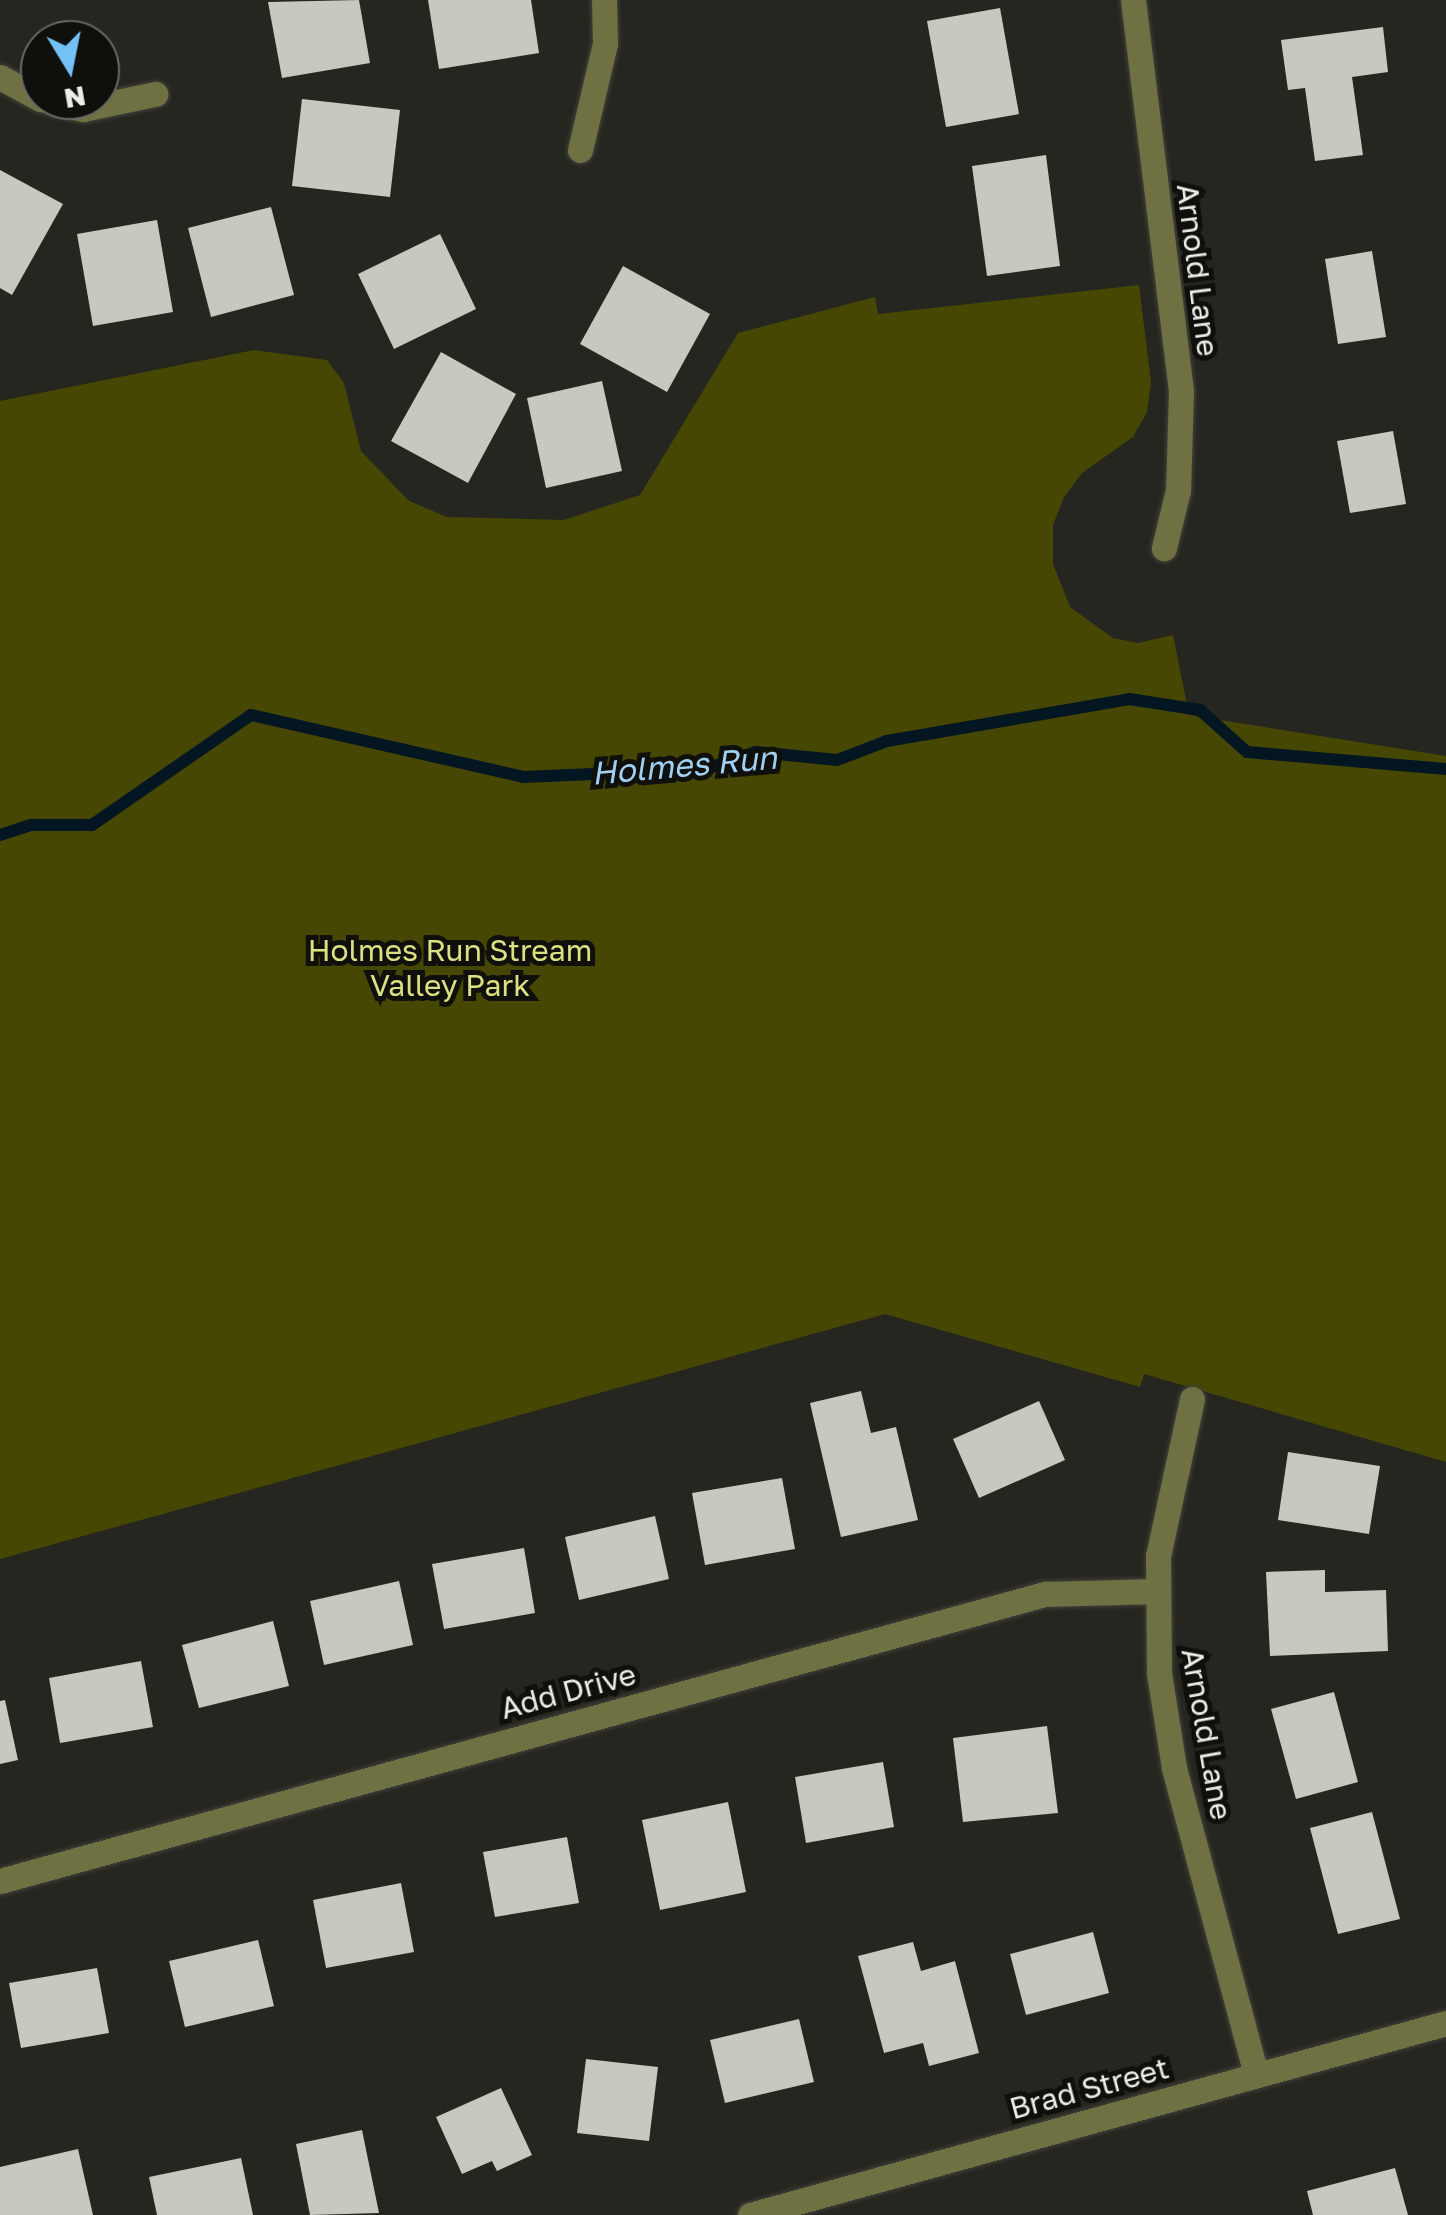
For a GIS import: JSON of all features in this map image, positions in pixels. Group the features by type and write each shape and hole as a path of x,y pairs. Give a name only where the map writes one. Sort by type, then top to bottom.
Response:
{"street":[{"path":"580,150 605,43 604,0"},
{"name":"Arnold Lane","path":"1133,0 1181,391 1178,490 1164,548"},
{"path":"120,101 156,94"},
{"name":"Arnold Lane","path":"1192,1399 1168,1500 1156,1591 1159,1673 1174,1768 1256,2075"},
{"name":"Add Drive","path":"0,1881 1045,1594 1156,1591"},
{"name":"Brad Street","path":"750,2215 1446,2022"}],"green space":[{"name":"Holmes Run Stream Valley Park","path":"1139,285 1151,382 1147,412 1133,437 1082,473 1064,497 1053,525 1053,564 1070,607 1113,638 1138,643 1173,635 1189,715 1446,756 1446,1462 1144,1374 1140,1387 885,1314 0,1559 0,401 254,350 327,360 344,383 361,451 409,501 447,517 564,520 640,495 738,333 875,297 878,314"}],"building":[{"path":"359,0 370,63 282,78 268,2"},
{"path":"428,0 531,0 539,53 439,69"},
{"path":"1000,8 1019,114 946,127 927,21"},
{"path":"1383,27 1388,72 1352,77 1363,155 1315,161 1305,88 1288,90 1281,40"},
{"path":"302,99 400,110 390,197 292,186"},
{"path":"1046,155 1060,266 987,276 972,166"},
{"path":"0,170 63,204 12,295 0,288"},
{"path":"271,207 294,295 211,317 188,228"},
{"path":"157,220 173,312 93,326 77,234"},
{"path":"440,234 476,309 394,349 358,274"},
{"path":"1372,251 1386,337 1338,344 1325,259"},
{"path":"623,266 710,314 667,392 580,344"},
{"path":"441,352 516,394 468,483 391,441"},
{"path":"602,381 622,471 546,488 527,398"},
{"path":"1393,431 1406,504 1350,513 1337,441"},
{"path":"861,1391 871,1433 896,1427 918,1520 841,1537 810,1403"},
{"path":"1039,1401 1065,1460 979,1498 953,1439"},
{"path":"1288,1452 1380,1466 1369,1534 1278,1520"},
{"path":"782,1478 795,1549 705,1565 692,1493"},
{"path":"655,1516 669,1579 579,1600 565,1537"},
{"path":"524,1548 535,1613 444,1629 432,1564"},
{"path":"1325,1570 1325,1592 1386,1590 1388,1651 1270,1656 1266,1572"},
{"path":"399,1581 413,1645 324,1665 310,1601"},
{"path":"273,1621 289,1686 199,1708 182,1645"},
{"path":"141,1661 153,1727 60,1743 49,1678"},
{"path":"1334,1692 1358,1782 1296,1799 1271,1709"},
{"path":"5,1700 18,1760 0,1764 0,1701"},
{"path":"1047,1726 1058,1813 963,1822 953,1738"},
{"path":"883,1762 894,1827 806,1843 795,1777"},
{"path":"728,1802 746,1892 660,1910 642,1820"},
{"path":"1372,1812 1400,1919 1338,1934 1310,1828"},
{"path":"567,1837 579,1903 495,1917 483,1852"},
{"path":"401,1883 414,1952 326,1968 313,1900"},
{"path":"1093,1932 1109,1993 1026,2015 1010,1954"},
{"path":"258,1940 274,2006 185,2027 169,1961"},
{"path":"913,1942 921,1971 955,1961 979,2053 929,2066 923,2043 884,2053 858,1956"},
{"path":"97,1968 109,2033 21,2048 9,1983"},
{"path":"799,2019 814,2082 725,2103 710,2040"},
{"path":"586,2059 658,2067 649,2141 577,2133"},
{"path":"501,2088 532,2155 497,2171 492,2161 462,2174 436,2117"},
{"path":"362,2130 379,2213 310,2215 296,2144"},
{"path":"78,2149 93,2215 0,2215 0,2167"},
{"path":"241,2158 253,2215 157,2215 149,2177"},
{"path":"1395,2168 1408,2215 1313,2215 1307,2191"}],"waterway":[{"name":"Holmes Run","path":"0,835 31,825 92,825 251,715 524,777 706,769 756,752 837,760 887,741 1129,699 1200,710 1247,752 1446,769"}]}
